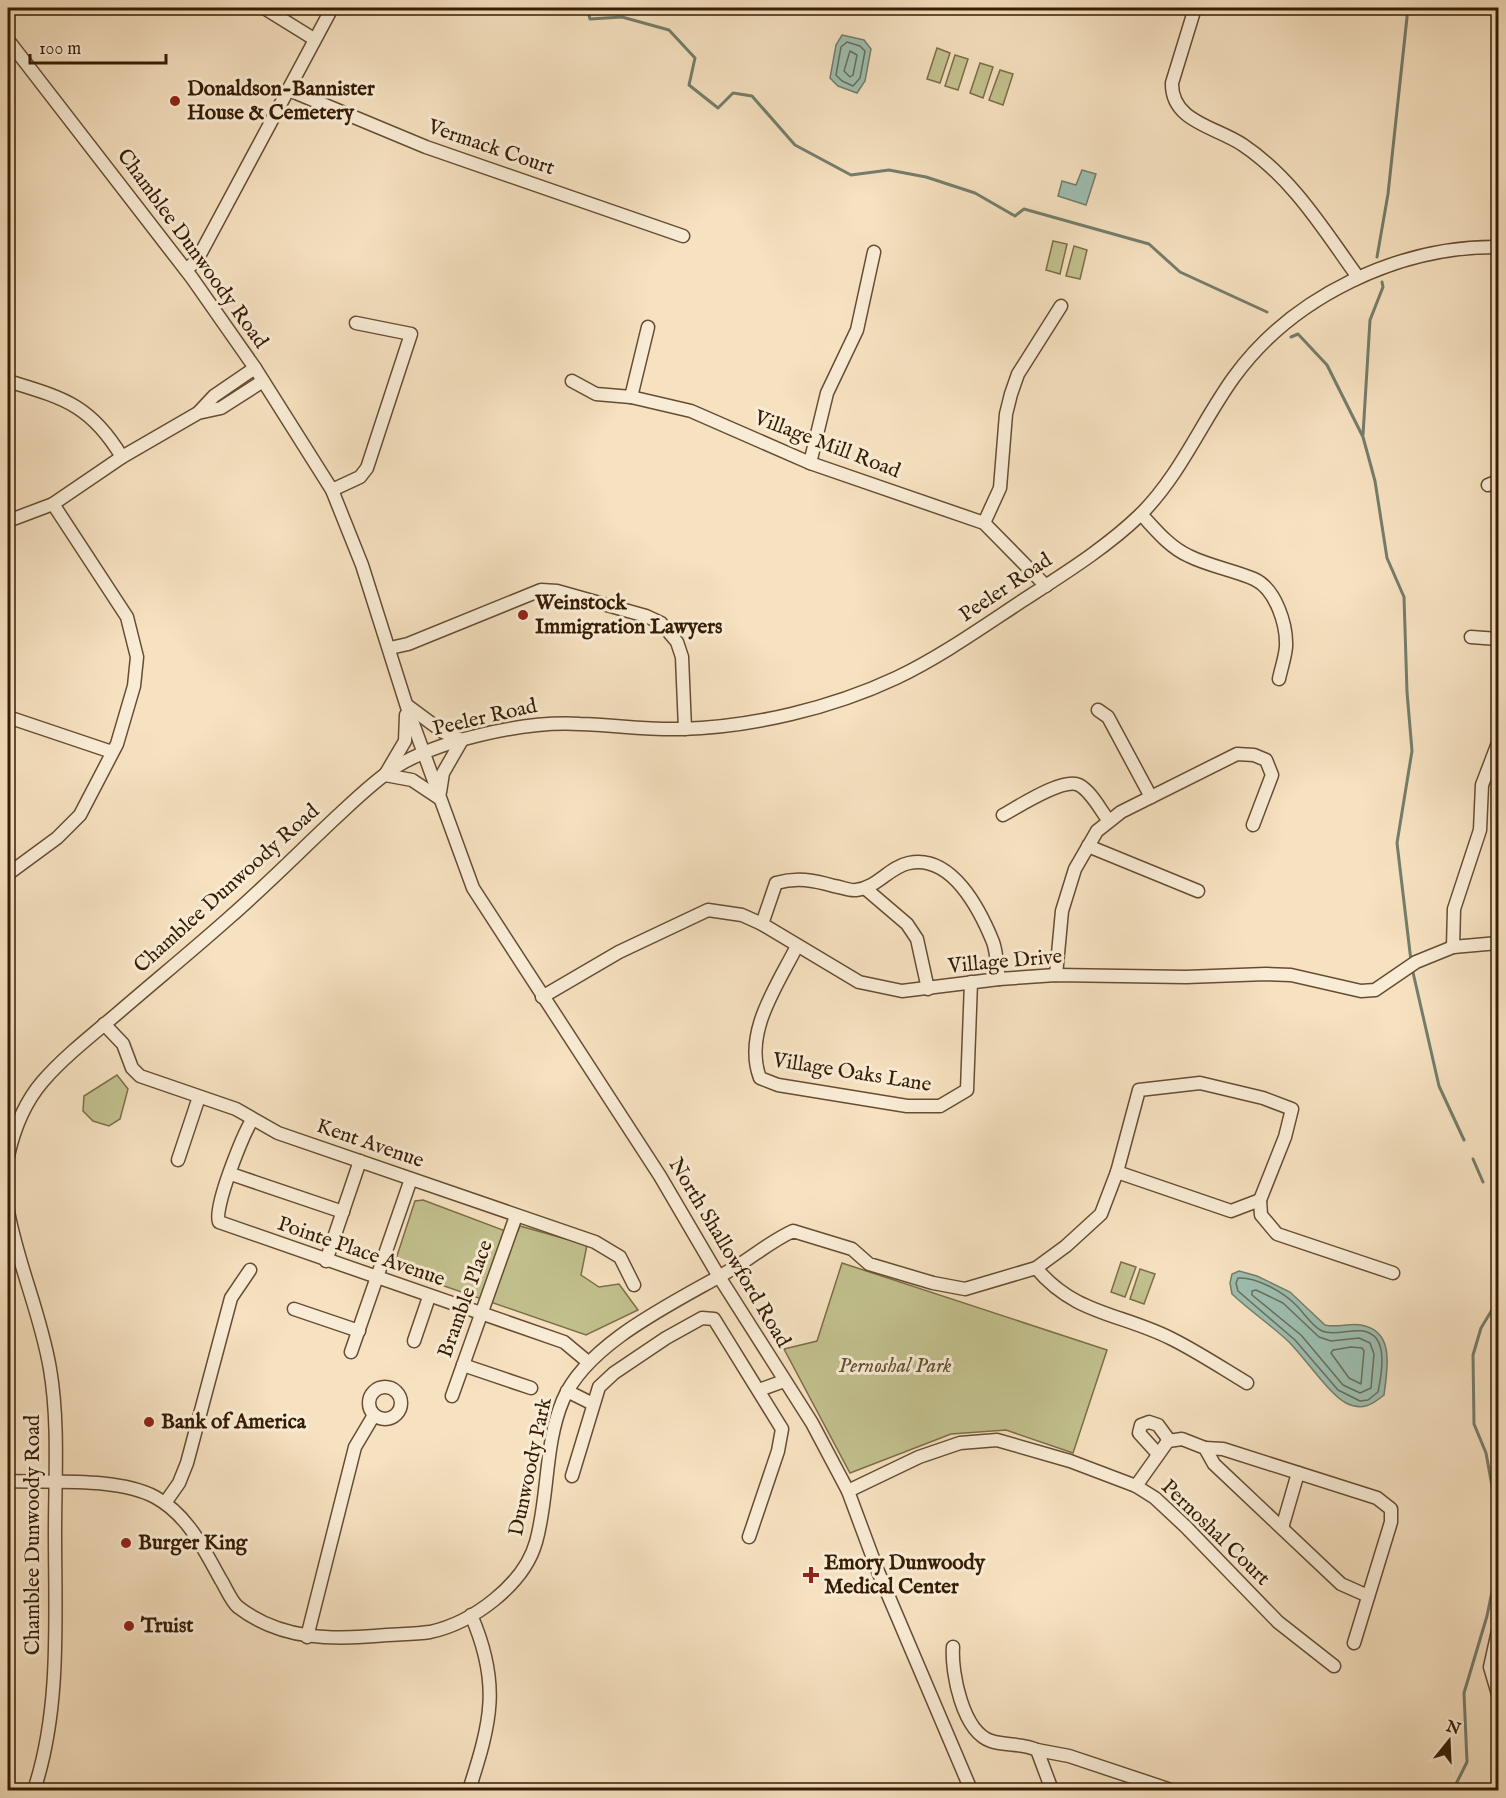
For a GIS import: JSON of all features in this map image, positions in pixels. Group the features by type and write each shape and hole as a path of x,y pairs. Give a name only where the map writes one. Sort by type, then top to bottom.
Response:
{"street":[{"path":"264,8 314,39"},
{"path":"186,270 197,260 332,8"},
{"path":"1195,8 1172,83 1172,95 1179,109 1196,122 1235,139 1260,156 1313,213 1355,273 1355,279"},
{"name":"Chamblee Dunwoody Road","path":"8,40 186,270 255,368 332,490 362,565 390,648"},
{"name":"Vermack Court","path":"289,90 426,147 684,236"},
{"name":"Peeler Road","path":"424,752 517,727 548,723 686,729 756,720 828,704 870,689 952,647 1046,586 1141,514 1176,470 1222,395 1248,359 1292,320 1355,279 1400,262 1447,251 1498,247"},
{"path":"810,463 826,393 857,330 874,252"},
{"path":"984,523 1000,488 1006,414 1018,374 1061,306"},
{"path":"332,490 360,477 367,468 411,334 356,323"},
{"path":"632,397 648,327"},
{"path":"8,521 53,504 122,457 198,413 214,396 255,368"},
{"path":"8,381 72,402 111,438 122,457"},
{"path":"198,413 221,408 263,381"},
{"name":"Village Mill Road","path":"572,381 596,394 632,397 691,411 810,463 984,523 1046,586"},
{"path":"8,874 57,838 80,815 125,722 137,657 127,617 53,504"},
{"path":"1141,514 1161,536 1189,556 1257,581 1270,594 1280,613 1286,634 1279,679"},
{"path":"424,752 390,648 414,642 530,592 541,590 568,594 646,616 661,623 672,632 682,657 686,729"},
{"path":"1471,637 1498,639"},
{"path":"407,704 443,732 462,740 443,773 440,799 412,780 385,775 405,741 407,704"},
{"path":"1098,710 1108,717 1151,797"},
{"path":"8,717 112,752"},
{"path":"1453,947 1455,909 1480,830 1482,785 1498,743"},
{"name":"Chamblee Dunwoody Road","path":"8,1156 20,1116 37,1089 62,1061 233,915 385,775 424,752"},
{"name":"North Shallowford Road","path":"424,752 472,888 660,1176 718,1275 812,1423 848,1491 877,1569 971,1791"},
{"path":"1056,975 1062,911 1075,869 1097,831 1109,821 1237,754 1254,755 1266,760 1272,775 1253,825"},
{"path":"1002,815 1043,793 1070,783 1081,785 1109,821"},
{"path":"1088,846 1198,891"},
{"path":"762,924 776,882 795,877 852,891 866,889 907,863 919,862 948,872 966,892 994,944 999,979"},
{"path":"866,889 907,924 917,939 928,989"},
{"name":"Village Drive","path":"542,997 619,952 708,909 742,915 762,924 859,982 902,991 999,979 1056,975 1291,975 1361,991 1375,990 1409,967 1453,947 1498,943"},
{"name":"Village Oaks Lane","path":"796,946 756,1036 754,1062 760,1078 778,1085 907,1106 940,1107 967,1089 971,982"},
{"name":"Kent Avenue","path":"104,1024 123,1044 132,1068 140,1076 236,1109 278,1133 614,1251 620,1257 634,1285"},
{"path":"1247,1383 1171,1339 1067,1298 1036,1268 1066,1246 1101,1214 1117,1172 1139,1090 1200,1083 1263,1098 1292,1109 1286,1137 1260,1200 1261,1215 1277,1234 1393,1273"},
{"path":"180,1155 199,1097"},
{"name":"Pointe Place Avenue","path":"252,1120 244,1133 218,1209 219,1222 429,1297 564,1342 588,1362"},
{"path":"326,1261 360,1161"},
{"path":"1117,1172 1231,1211 1260,1200"},
{"path":"231,1174 343,1212"},
{"path":"351,1352 411,1179"},
{"name":"Chamblee Dunwoody Road","path":"8,1211 51,1373 55,1484 55,1626 51,1704 45,1756 34,1791"},
{"name":"Bramble Place","path":"452,1396 516,1216"},
{"name":"Dunwoody Park","path":"8,1481 128,1486 165,1503 193,1531 236,1605 265,1622 307,1637 351,1639 431,1632 471,1615 513,1584 526,1565 536,1544 557,1418 567,1391 588,1362 604,1348 718,1275 732,1269 775,1239 793,1231 852,1249 869,1264 933,1284 965,1288 1036,1268"},
{"path":"165,1503 178,1484 187,1463 231,1298 250,1270"},
{"path":"414,1341 429,1297"},
{"path":"294,1309 359,1331"},
{"name":"Dunwoody Park","path":"572,1476 599,1387 614,1373 702,1318 714,1319 782,1430 778,1451 749,1537"},
{"path":"463,1365 531,1388"},
{"path":"759,1390 770,1388 784,1381"},
{"name":"Dunwoody Park","path":"567,1391 593,1404"},
{"path":"307,1637 355,1447 374,1415"},
{"path":"1158,1454 1139,1433 1141,1425 1149,1422 1158,1425 1169,1440"},
{"path":"1136,1486 1169,1440 1182,1439 1205,1448 1223,1449 1377,1498 1391,1509 1391,1522 1354,1643"},
{"name":"Pernoshal Court","path":"848,1491 938,1449 960,1443 997,1440 1070,1461 1136,1486 1155,1498 1278,1622 1334,1666"},
{"path":"1205,1448 1210,1460 1341,1584 1368,1596"},
{"path":"1282,1528 1298,1473"},
{"path":"469,1791 482,1749 492,1689 485,1647 471,1615"},
{"path":"1498,1632 1490,1667 1498,1694"},
{"path":"953,1647 954,1678 972,1727 981,1737 993,1742 1023,1744 1037,1750 1069,1756 1172,1791"},
{"path":"1037,1750 1052,1791"}],"green space":[{"path":"937,48 950,53 940,83 927,79"},
{"path":"955,55 968,59 958,90 945,86"},
{"path":"980,63 993,67 983,98 970,93"},
{"path":"1000,70 1013,74 1003,105 989,100"},
{"path":"1053,241 1067,244 1060,274 1046,270"},
{"path":"1074,246 1087,250 1080,279 1066,276"},
{"path":"117,1075 128,1089 120,1119 109,1126 93,1121 83,1111 84,1096"},
{"path":"423,1200 516,1235 520,1226 587,1245 581,1275 599,1287 619,1284 638,1310 586,1335 395,1269 394,1265 415,1201"},
{"path":"1121,1262 1136,1267 1125,1297 1111,1292"},
{"name":"Pernoshal Park","path":"842,1263 1107,1350 1073,1453 1006,1430 951,1434 850,1473 784,1349 817,1341"},
{"path":"1140,1269 1155,1274 1144,1304 1130,1299"}],"water":[{"path":"842,35 864,40 871,49 865,81 857,93 838,86 830,78 836,45"},
{"path":"1082,170 1096,174 1086,205 1058,196 1062,181 1076,185"},
{"path":"1239,1271 1257,1276 1290,1292 1325,1325 1361,1325 1380,1335 1387,1353 1384,1395 1375,1402 1362,1407 1346,1403 1339,1398 1289,1342 1232,1294 1230,1283 1232,1274"}],"waterway":[{"path":"587,8 590,19 622,17 669,30 695,58 689,85 718,108 733,93 752,96 795,145 851,175 889,170 926,177 975,193 1015,216 1024,209 1149,244 1180,272 1267,312"},
{"path":"1377,257 1388,194 1408,8"},
{"path":"1363,435 1370,320 1383,287 1382,282"},
{"path":"1291,337 1298,334 1327,365 1363,437 1375,481 1387,558 1404,597 1407,692 1412,751 1397,843 1411,961"},
{"path":"1412,968 1439,1086 1464,1140"},
{"path":"1473,1159 1483,1182"},
{"path":"1492,1203 1497,1214"},
{"path":"1498,1300 1481,1328 1473,1355 1474,1424 1486,1453 1498,1519"},
{"path":"1453,1790 1467,1762 1464,1693 1487,1616 1498,1562 1498,1528"}],"place":[{"name":"Donaldson-Bannister House & Cemetery","path":"175,101"},
{"name":"Weinstock Immigration Lawyers","path":"523,615"},
{"name":"Bank of America","path":"149,1422"},
{"name":"Burger King","path":"126,1543"},
{"name":"Emory Dunwoody Medical Center","path":"811,1575"},
{"name":"Truist","path":"129,1626"}]}
